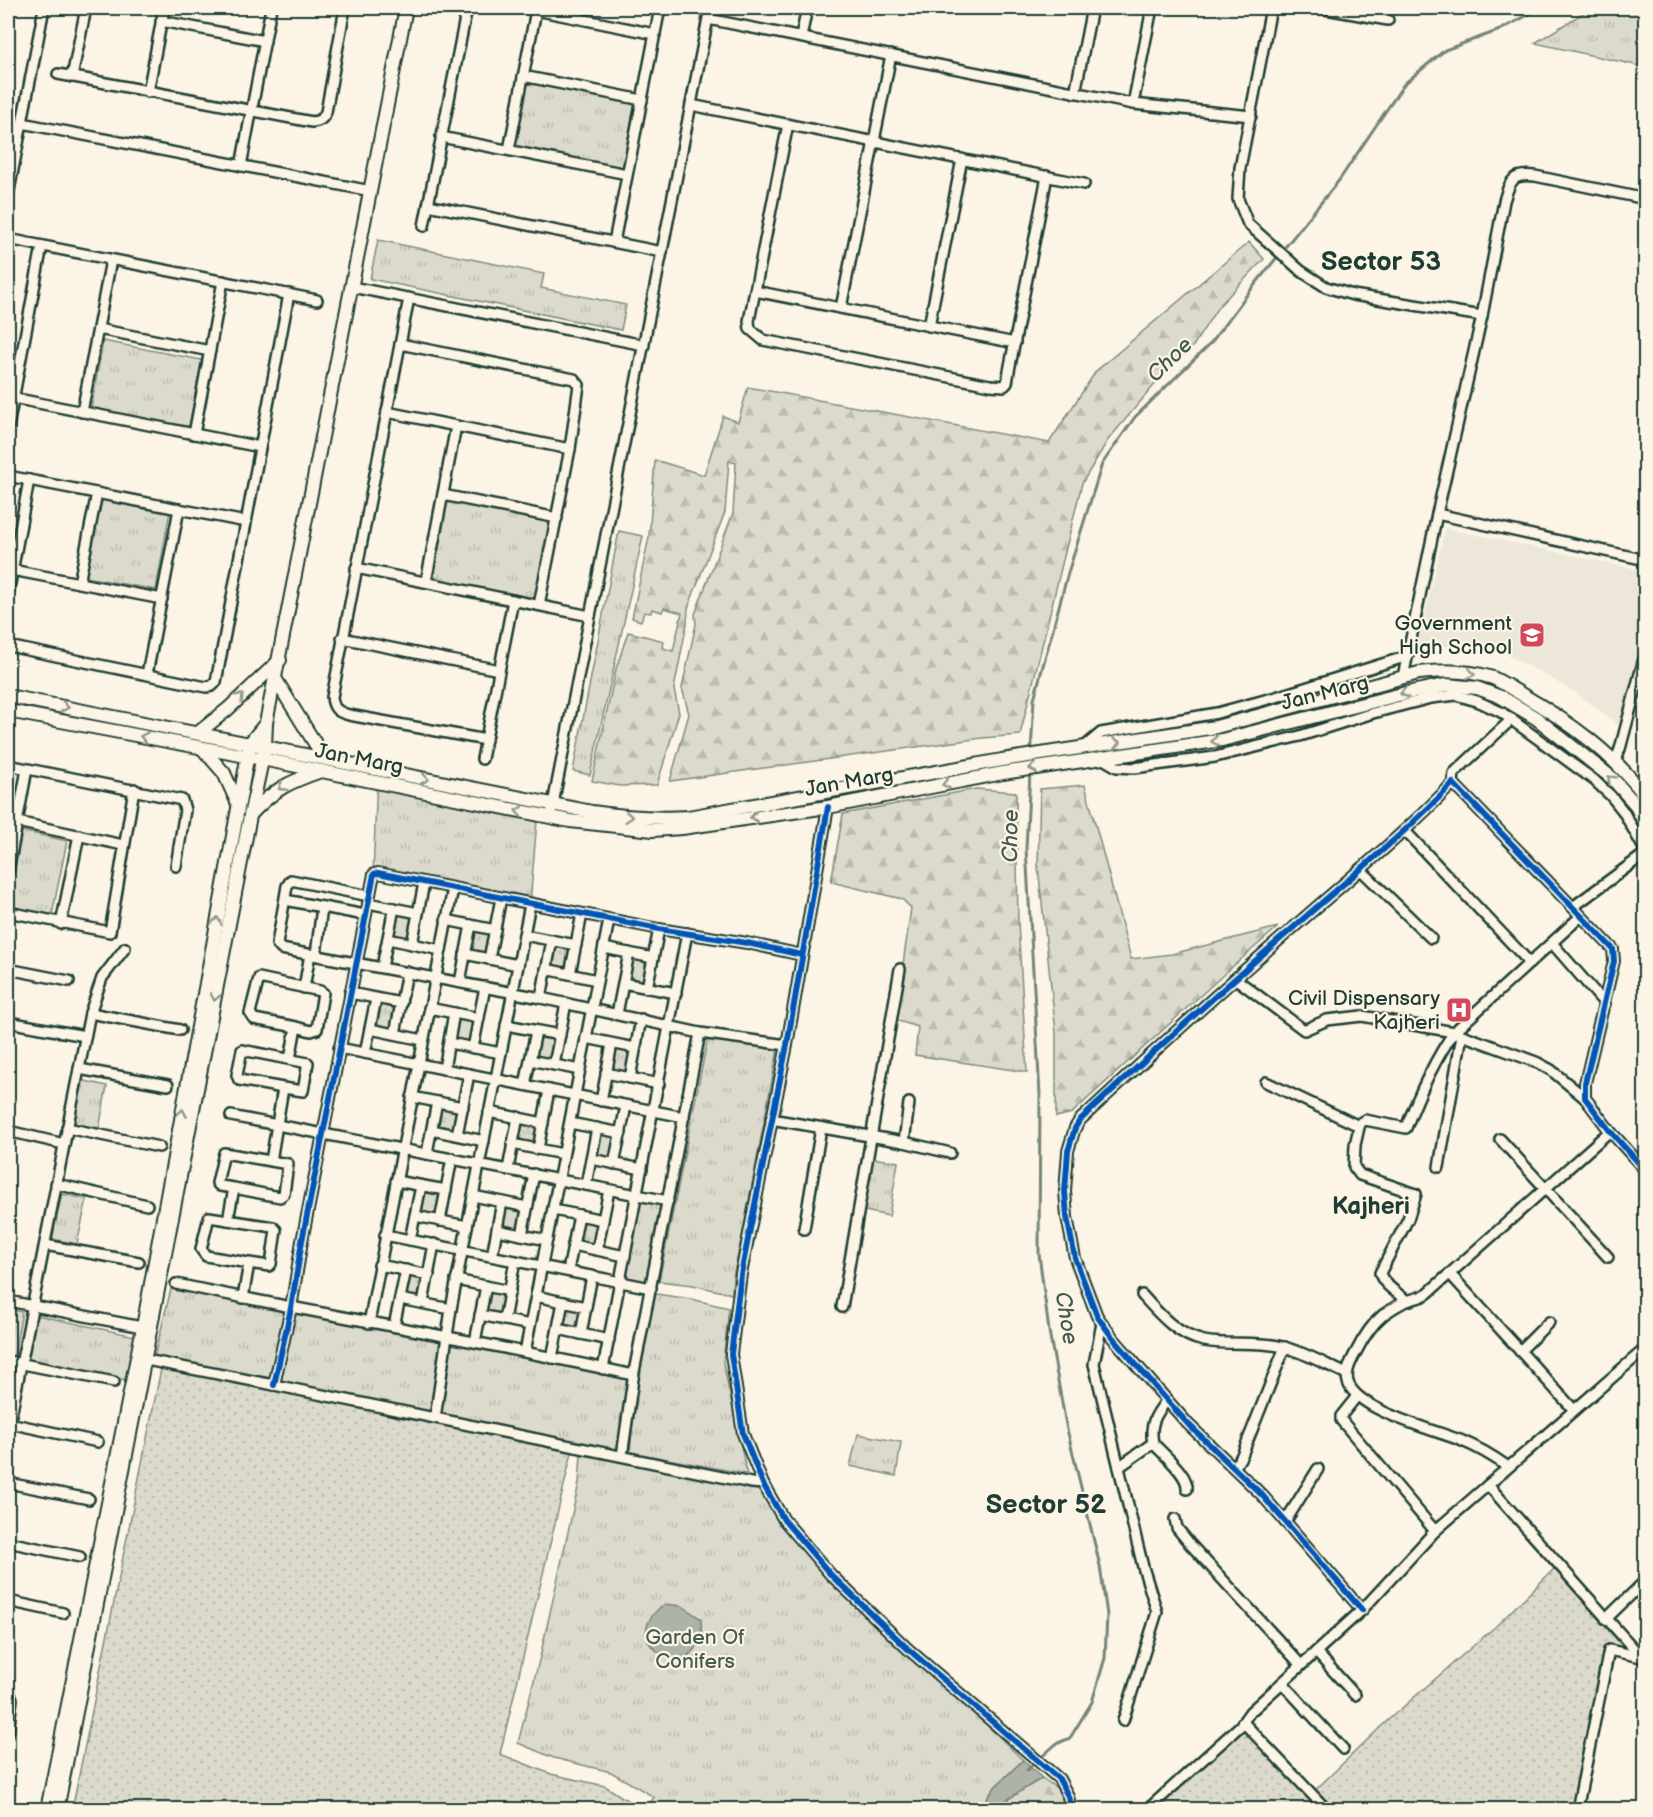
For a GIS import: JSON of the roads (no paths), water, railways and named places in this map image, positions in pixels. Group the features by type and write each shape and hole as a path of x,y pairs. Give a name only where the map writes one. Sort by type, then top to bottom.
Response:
{"main road":[{"path":"47,1809 263,753 266,723 406,8"},
{"path":"198,733 228,709 280,660"},
{"name":"Jan Marg","path":"1061,757 1083,748 1216,728 1403,677 1448,669 1493,679 1539,705 1584,735 1630,776 1646,796"},
{"path":"250,816 271,794 322,765 276,680"},
{"name":"Jan Marg","path":"8,711 247,756 263,753 551,817 654,819 688,817 1061,757 1100,757 1222,740 1418,690 1446,686 1477,688 1501,698 1536,718 1604,771 1635,804 1646,826"},
{"path":"8,696 250,743 263,753"},
{"path":"147,1328 247,756 250,743 266,723"},
{"path":"202,748 224,773 238,806"},
{"name":"Jan Marg","path":"322,765 554,804 632,829 682,828 828,807 1003,766"},
{"path":"57,1809 140,1359"}],"street":[{"path":"8,196 44,8"},
{"path":"72,77 86,8"},
{"path":"148,92 164,8"},
{"path":"241,166 272,8"},
{"path":"58,74 312,122 323,118 345,8"},
{"path":"424,226 467,8"},
{"path":"526,8 655,34"},
{"path":"614,242 660,8"},
{"path":"551,817 710,8"},
{"path":"801,37 807,8"},
{"path":"1075,93 1092,8"},
{"path":"1133,104 1152,8"},
{"path":"1271,8 1240,168 1238,199 1248,224 1301,271 1326,287 1353,295 1482,316"},
{"path":"1320,8 1388,20"},
{"path":"509,150 536,10"},
{"path":"708,19 1133,104 1251,116"},
{"path":"161,21 265,41"},
{"path":"841,308 891,56"},
{"path":"523,76 642,100"},
{"path":"691,105 1084,184"},
{"path":"21,123 371,191"},
{"path":"788,124 749,321 750,329 763,340 797,347 999,387 1007,383 1047,176"},
{"path":"441,137 627,174"},
{"path":"929,326 962,159"},
{"path":"1403,677 1509,184 1516,177 1524,174 1646,199"},
{"path":"428,205 662,252"},
{"path":"8,239 317,300"},
{"path":"8,427 42,246"},
{"path":"82,412 111,260"},
{"path":"194,434 223,281"},
{"path":"352,286 644,345"},
{"path":"755,291 1015,343"},
{"path":"8,646 206,687 216,682 289,294"},
{"path":"409,298 342,638 332,705 338,711 486,740"},
{"path":"98,329 210,351"},
{"path":"400,344 574,379 579,386 570,449 539,605"},
{"path":"13,398 260,447"},
{"path":"387,412 570,449"},
{"path":"426,582 456,426"},
{"path":"8,476 246,522"},
{"path":"8,594 29,480"},
{"path":"79,583 97,493"},
{"path":"443,495 557,518"},
{"path":"147,674 179,509"},
{"path":"1437,514 1646,560"},
{"path":"356,568 591,615"},
{"path":"12,570 162,599"},
{"path":"482,759 513,600"},
{"path":"342,638 499,670"},
{"path":"1615,762 1646,651"},
{"path":"1083,748 1101,734 1217,713 1408,656"},
{"path":"1100,757 1117,767 1134,768 1215,757 1300,736 1373,712 1431,698 1456,695 1477,701 1512,719 1594,780 1623,811 1646,852 1573,908"},
{"path":"1362,1610 1235,1467 1188,1424 1101,1323 1081,1277 1072,1248 1065,1191 1068,1151 1080,1120 1124,1077 1404,831 1453,783 1454,773 1512,719"},
{"path":"8,765 179,798 185,805 176,866"},
{"path":"8,871 27,769"},
{"path":"1453,783 1613,949 1615,955 1585,1083 1585,1098"},
{"path":"8,912 110,932 134,789"},
{"path":"828,807 787,1045 741,1274 731,1354 743,1434 763,1484 784,1520 831,1575 908,1649 1020,1743 1059,1779 1068,1796 1071,1809"},
{"path":"17,822 123,845"},
{"path":"1404,831 1530,963"},
{"path":"61,924 79,835"},
{"path":"1360,869 1431,938"},
{"path":"274,1385 291,1308 368,899 373,876 376,873 609,920 802,955"},
{"path":"418,913 294,880 287,886 277,944 282,949 641,1018 700,1033 787,1045"},
{"path":"412,944 424,883"},
{"path":"369,1323 453,888"},
{"path":"489,959 501,898"},
{"path":"285,900 365,915"},
{"path":"435,1418 456,1280 530,904"},
{"path":"304,988 322,907"},
{"path":"382,967 394,908"},
{"path":"570,974 582,914"},
{"path":"1407,1301 1385,1283 1380,1273 1408,1219 1416,1194 1356,1172 1354,1167 1355,1145 1360,1123 1365,1120 1406,1128 1422,1086 1439,1054 1530,963 1581,916"},
{"path":"447,920 495,930"},
{"path":"525,1352 609,920"},
{"path":"460,982 471,925"},
{"path":"647,988 659,929"},
{"path":"603,1369 687,933"},
{"path":"524,935 576,945"},
{"path":"387,939 441,950"},
{"path":"541,998 552,940"},
{"path":"1552,943 1605,1004"},
{"path":"98,1442 8,1427 90,1013 102,978 125,948"},
{"path":"604,948 653,958"},
{"path":"617,1014 629,953"},
{"path":"465,954 518,965"},
{"path":"8,969 69,981"},
{"path":"546,969 597,980"},
{"path":"842,1307 900,969"},
{"path":"395,1034 407,972"},
{"path":"259,978 323,993 317,1029 311,1031 296,1027 254,1019 250,1013 259,978"},
{"path":"1236,979 1304,1030 1327,1020 1362,1016 1458,1034 1536,1062 1551,1070 1585,1098 1610,1131 1646,1171"},
{"path":"623,983 676,993"},
{"path":"473,1048 485,987"},
{"path":"350,993 401,1004"},
{"path":"365,1053 376,999"},
{"path":"554,1065 566,1004"},
{"path":"429,1008 479,1018"},
{"path":"90,1013 180,1030"},
{"path":"444,1069 454,1013"},
{"path":"630,1078 641,1018"},
{"path":"8,1022 86,1036"},
{"path":"506,1025 560,1035"},
{"path":"290,1059 296,1027"},
{"path":"370,1029 423,1040"},
{"path":"525,1085 536,1031"},
{"path":"622,1456 633,1376 700,1033"},
{"path":"1439,1167 1458,1034"},
{"path":"586,1038 635,1048"},
{"path":"449,1043 501,1053"},
{"path":"601,1101 612,1044"},
{"path":"339,1048 684,1117"},
{"path":"245,1049 306,1061 309,1065 304,1089 301,1091 283,1088 239,1080 237,1075 240,1053 245,1049"},
{"path":"530,1060 580,1070"},
{"path":"79,1069 168,1085"},
{"path":"457,1135 469,1074"},
{"path":"606,1074 659,1084"},
{"path":"1266,1082 1359,1126"},
{"path":"271,1161 283,1088"},
{"path":"538,1149 549,1090"},
{"path":"412,1097 463,1107"},
{"path":"427,1153 437,1102"},
{"path":"904,1143 909,1103"},
{"path":"614,1164 626,1106"},
{"path":"489,1112 543,1123"},
{"path":"231,1116 668,1201"},
{"path":"508,1169 518,1118"},
{"path":"771,1119 950,1153"},
{"path":"570,1123 621,1133"},
{"path":"67,1128 159,1147"},
{"path":"586,1185 597,1128"},
{"path":"804,1229 821,1128"},
{"path":"432,1130 484,1141"},
{"path":"8,1131 64,1144"},
{"path":"1508,1467 1491,1455 1461,1441 1385,1413 1357,1396 1348,1383 1347,1374 1362,1340 1383,1315 1407,1301 1421,1298 1428,1293 1610,1131"},
{"path":"1500,1139 1608,1257"},
{"path":"512,1144 563,1155"},
{"path":"224,1153 288,1164 282,1196 234,1188 220,1186 218,1183 224,1153"},
{"path":"440,1221 452,1158"},
{"path":"591,1159 642,1169"},
{"path":"522,1235 534,1174"},
{"path":"396,1180 446,1190"},
{"path":"56,1184 147,1204"},
{"path":"410,1240 421,1185"},
{"path":"228,1221 234,1188"},
{"path":"597,1250 609,1190"},
{"path":"473,1196 527,1207"},
{"path":"492,1256 502,1202"},
{"path":"553,1209 603,1220"},
{"path":"568,1271 579,1215"},
{"path":"415,1216 467,1226"},
{"path":"209,1217 273,1227 276,1230 272,1264 269,1266 249,1263 203,1254 201,1249 209,1217"},
{"path":"497,1230 547,1240"},
{"path":"385,1234 651,1288"},
{"path":"45,1245 139,1262"},
{"path":"423,1303 435,1245"},
{"path":"573,1245 625,1256"},
{"path":"504,1320 515,1261"},
{"path":"243,1298 249,1263"},
{"path":"379,1265 429,1275"},
{"path":"394,1326 405,1270"},
{"path":"1450,1274 1575,1410"},
{"path":"581,1334 592,1276"},
{"path":"456,1280 510,1291"},
{"path":"176,1284 291,1308 446,1336 633,1376"},
{"path":"475,1342 486,1286"},
{"path":"1142,1295 1165,1320 1182,1332 1204,1341 1250,1342 1285,1347 1347,1374"},
{"path":"536,1296 586,1306"},
{"path":"400,1299 451,1309"},
{"path":"8,1301 147,1328"},
{"path":"552,1358 563,1302"},
{"path":"480,1316 530,1325"},
{"path":"1520,1351 1550,1322"},
{"path":"1101,1323 1094,1364 1143,1567 1157,1612 1123,1721"},
{"path":"558,1329 609,1340"},
{"path":"1235,1467 1242,1455 1285,1347"},
{"path":"1147,1809 1362,1610 1435,1531 1646,1348"},
{"path":"140,1359 763,1484"},
{"path":"8,1360 114,1382"},
{"path":"1357,1396 1341,1416 1341,1420 1435,1531"},
{"path":"1167,1400 1153,1418 1152,1443 1184,1477 1188,1484 1187,1490"},
{"path":"1119,1467 1152,1443"},
{"path":"1285,1522 1318,1468"},
{"path":"8,1483 89,1500"},
{"path":"1488,1485 1606,1619 1643,1657"},
{"path":"1174,1519 1177,1528 1190,1544 1302,1665"},
{"path":"8,1542 80,1557"},
{"path":"1606,1619 1646,1580"},
{"path":"8,1601 63,1612"},
{"path":"1577,1809 1609,1650 1643,1657"},
{"path":"1316,1652 1355,1695"},
{"path":"1282,1683 1342,1749"},
{"path":"8,1689 12,1699 8,1734"},
{"path":"1243,1722 1327,1809"}],"waterway":[{"name":"Choe","path":"1031,752 1034,699 1068,573 1102,464 1135,417 1210,344 1340,179 1404,84 1445,50 1500,30 1541,8"},
{"name":"Choe","path":"1027,1770 1056,1744 1070,1738 1092,1702 1105,1658 1107,1615 1100,1566 1066,1425 1049,1331 1039,1254 1040,1095 1026,848 1030,773"}],"place":[{"name":"Government High School","path":"1532,635"},
{"name":"Civil Dispensary Kajheri","path":"1459,1010"}],"district":[{"name":"Sector 53","path":"1381,262"},
{"name":"Kajheri","path":"1371,1206"},
{"name":"Sector 52","path":"1046,1505"}],"park label":[{"name":"Garden Of Conifers","path":"695,1649"}]}
